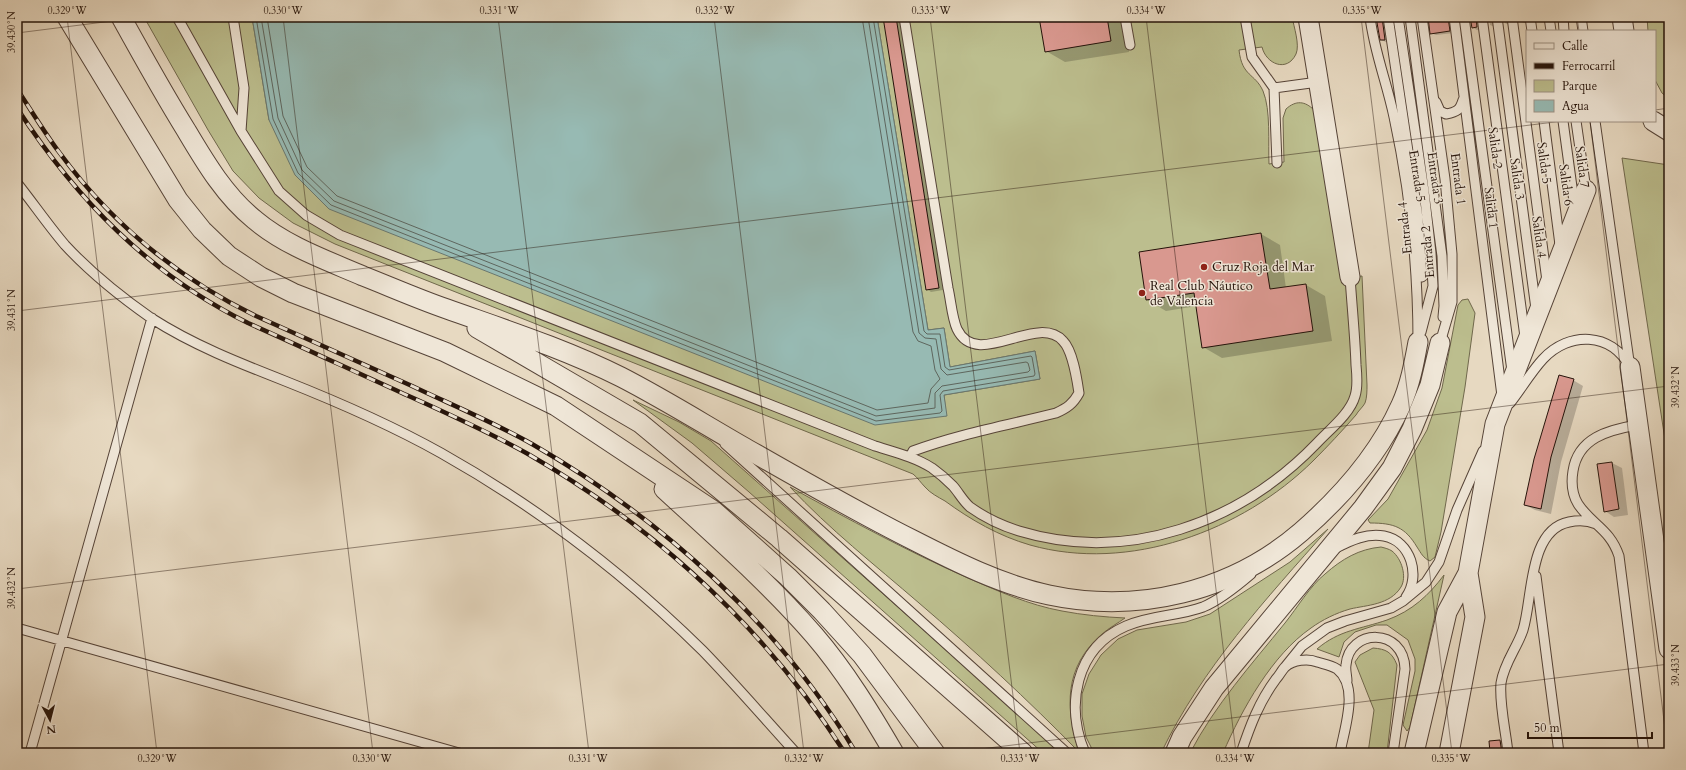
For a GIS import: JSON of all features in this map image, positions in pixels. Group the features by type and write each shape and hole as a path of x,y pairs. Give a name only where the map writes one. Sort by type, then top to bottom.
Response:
{"street":[{"path":"67,17 178,200 202,230 229,256 261,277 293,293 445,352 556,406 714,511 788,577 862,655 935,753"},
{"path":"120,17 145,62 205,161 233,199 254,220 297,248 442,307 528,336 576,356 623,378 882,525 932,550 1015,585 1046,594 1098,602 1127,602 1160,598 1194,591 1224,581 1253,567 1292,540 1314,521 1355,476 1390,428 1403,401 1414,364 1418,342"},
{"path":"1308,17 1350,277"},
{"path":"1622,17 1624,30"},
{"path":"1655,122 1669,131"},
{"path":"1414,753 1447,612 1468,573 1495,424 1586,190"},
{"path":"442,307 640,423 779,538 1023,753"},
{"path":"1175,753 1182,737 1214,688 1363,508 1392,468 1430,385 1440,343"},
{"path":"1630,367 1669,649"},
{"path":"615,446 753,572 814,636 862,700 894,753"},
{"path":"1449,750 1475,617 1468,573"}],"lane":[{"path":"114,17 145,62"},
{"path":"177,17 241,131 279,191 306,215 340,235 875,446 910,458 932,468 952,486 969,506 986,517 1018,530 1054,539 1085,543 1116,542 1147,538 1175,532 1199,524 1248,499 1304,457 1348,409 1355,397 1357,381 1350,277"},
{"path":"233,17 244,88 241,131"},
{"path":"904,17 948,288 957,329 963,338 973,344 986,345 1040,332 1053,334 1063,340 1069,349 1079,393 1074,402 1067,408 1056,413 972,433 930,445 913,451 910,458"},
{"path":"1125,17 1130,45"},
{"path":"1245,17 1252,57 1274,88 1277,163"},
{"name":"Entrada 5","path":"1370,17 1376,49 1394,116 1405,180 1416,274 1418,342"},
{"name":"Entrada 4","path":"1388,17 1421,255 1423,288 1418,342"},
{"name":"Entrada 3","path":"1398,17 1424,191 1432,267 1432,291 1418,342"},
{"name":"Entrada 2","path":"1410,17 1442,256 1444,306 1440,343"},
{"name":"Entrada 1","path":"1422,17 1450,222 1453,273 1452,302 1440,343"},
{"name":"Salida 1","path":"1454,17 1503,403"},
{"name":"Salida 2","path":"1464,17 1513,378"},
{"name":"Salida 3","path":"1482,17 1526,344"},
{"name":"Salida 4","path":"1496,17 1536,317"},
{"name":"Salida 5","path":"1512,17 1548,289"},
{"path":"1530,17 1532,30"},
{"path":"1549,17 1551,30"},
{"path":"1563,17 1564,30"},
{"path":"1581,17 1583,30"},
{"path":"1274,88 1318,82"},
{"path":"1434,97 1440,110 1446,114 1455,112 1461,108 1464,97"},
{"name":"Salida 6","path":"1544,122 1561,252"},
{"name":"Salida 7","path":"1563,122 1576,216"},
{"path":"1576,122 1586,190"},
{"path":"1595,122 1630,367"},
{"path":"17,182 66,246 102,280 152,318 183,337 227,358 341,404 398,431 482,478 546,518 606,563 703,652 796,753"},
{"path":"30,753 152,318"},
{"path":"1241,753 1255,715 1265,694 1302,646 1327,628 1345,620 1392,608 1402,602 1426,582 1439,562 1457,510 1495,424 1543,359 1555,348 1568,342 1582,339 1606,343 1616,348 1624,356 1630,367"},
{"path":"700,422 1067,753"},
{"path":"1637,425 1614,429 1603,433 1584,446 1578,454 1571,479 1574,496 1583,511 1612,539 1619,556 1644,753"},
{"path":"1508,753 1501,684 1506,664 1524,624 1537,558 1546,535 1555,527 1577,520 1587,520 1597,524"},
{"path":"1321,558 1349,541 1363,537 1384,536 1393,539 1407,552 1412,561 1414,571 1410,591 1402,602"},
{"path":"1085,753 1080,741 1074,715 1076,687 1087,662 1103,642 1114,632 1141,620 1203,607 1241,582 1292,540"},
{"path":"1537,558 1536,576 1559,753"},
{"path":"17,628 459,753"},
{"path":"1340,753 1349,703 1346,665 1347,659 1356,645 1363,639 1382,637 1391,640 1401,652 1405,660 1393,753"},
{"path":"1285,667 1304,660 1314,660 1338,670 1348,684"}],"green space":[{"name":"Real Club Náutico de Valencia","path":"144,17 252,17 269,120 946,416 944,395 1040,379 1035,351 950,367 944,328 928,330 877,17 1292,17 1297,50 1292,60 1282,65 1272,62 1264,53 1262,47 1239,50 1243,65 1260,85 1266,99 1269,164 1284,162 1283,118 1286,109 1293,104 1304,103 1314,110 1342,278 1362,276 1367,385 1366,401 1356,415 1330,444 1285,486 1253,508 1218,526 1182,540 1144,549 1106,554 1068,552 1030,545 996,532 965,515 932,493 913,474 335,244 293,223 259,198 233,171"},
{"path":"1647,17 1669,17 1669,99 1662,93 1656,82 1656,30 1648,30"},
{"path":"1622,158 1669,165 1669,466"},
{"path":"1468,299 1475,313 1465,387 1441,532 1435,557 1430,561 1424,557 1413,540 1403,531 1392,525 1370,523 1368,520 1388,499 1427,430 1442,388 1458,305 1462,300"},
{"path":"633,400 679,422 711,441 1043,736 1059,753 1043,753 749,492 692,443"},
{"path":"790,487 900,546 1002,593 1062,611 1094,616 1125,618 1102,634 1090,647 1080,660 1074,674 1070,704 1074,735 1079,752 980,657 836,532"},
{"path":"1328,529 1259,608 1216,663 1177,722 1161,753 1094,753 1086,737 1082,716 1082,694 1089,674 1101,655 1118,639 1137,630 1186,622 1210,614 1290,562"},
{"path":"1381,547 1391,550 1396,554 1401,563 1404,578 1401,587 1396,593 1385,601 1350,609 1324,620 1311,628 1283,653 1271,668 1249,701 1223,753 1190,753 1222,702 1319,579 1344,559 1358,552"},
{"path":"1444,575 1410,727 1407,731 1403,725 1415,671 1415,659 1408,640 1387,625 1376,625 1355,632 1344,642 1339,657 1317,649 1342,634 1387,620 1404,612 1426,596"},
{"path":"1373,648 1385,650 1391,654 1397,665 1387,753 1368,753 1374,710 1355,662 1360,655"}],"water":[{"path":"252,17 877,17 928,330 944,328 950,367 1035,351 1040,379 944,395 947,416 875,425 329,209 295,175 269,120"}],"building":[{"path":"883,17 896,17 939,288 926,290"},
{"path":"1039,17 1107,17 1111,41 1045,52"},
{"path":"1376,17 1382,17 1385,40 1380,40"},
{"path":"1428,17 1448,17 1450,31 1430,34"},
{"path":"1470,17 1476,17 1477,27 1472,28"},
{"path":"1261,233 1270,289 1306,284 1313,331 1202,348 1194,293 1146,300 1139,252"},
{"path":"1559,375 1574,379 1551,457 1541,509 1524,505 1534,459"},
{"path":"1612,462 1619,509 1604,512 1597,464"},
{"path":"1500,740 1502,753 1490,753 1489,741"}],"railway":[{"path":"17,89 53,144 79,178 100,202 147,246 199,284 256,316 502,428 532,444 627,506 714,578 754,618 791,661 825,706 856,753"},
{"path":"17,108 64,174 90,204 147,258 179,282 248,323 450,415 513,446 575,483 620,514 663,548 704,584 743,623 780,664 814,707 845,753"}],"place":[{"name":"Cruz Roja del Mar","path":"1204,267"},
{"name":"Real Club Náutico de Valencia","path":"1142,293"}]}
